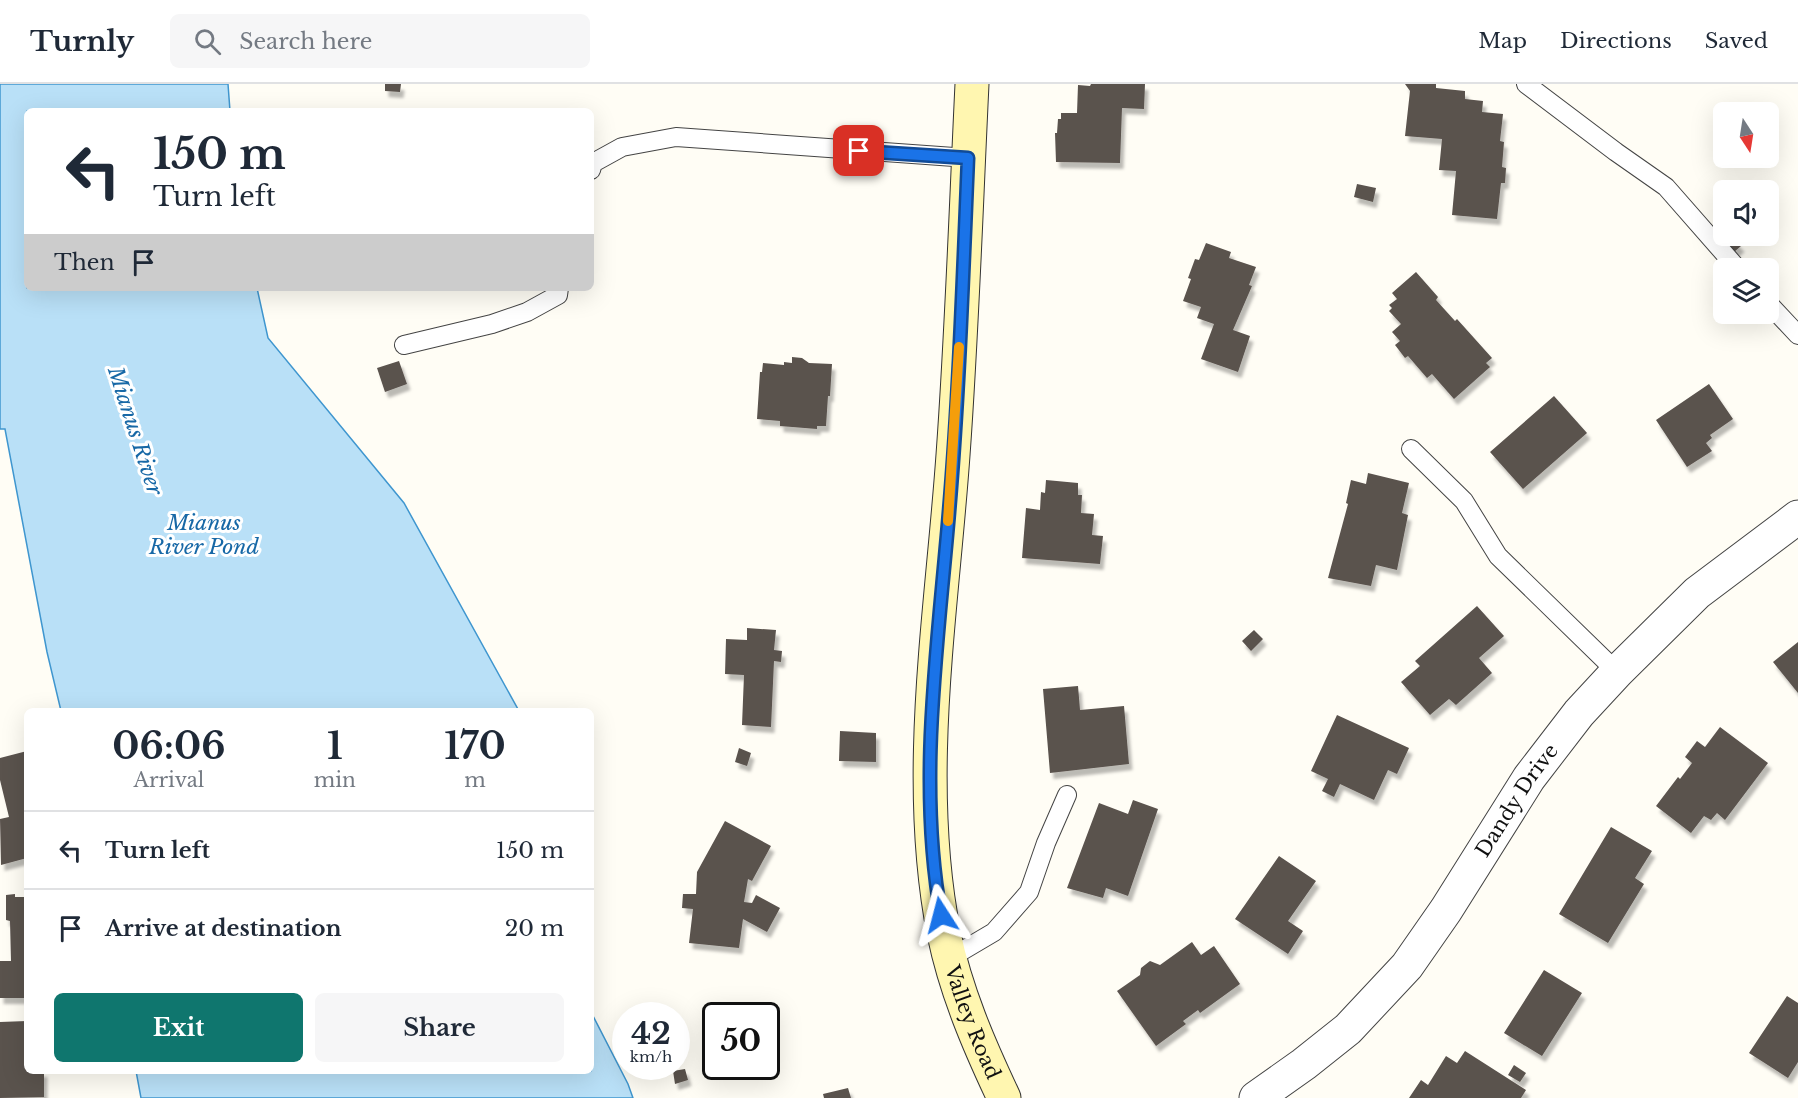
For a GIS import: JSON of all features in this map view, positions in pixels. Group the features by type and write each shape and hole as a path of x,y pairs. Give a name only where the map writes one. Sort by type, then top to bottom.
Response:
{"main road":[{"name":"Valley Road","path":"972,84 954,453 934,683 930,785 933,860 950,958 972,1026 1004,1098"}],"street":[{"name":"Dandy Drive","path":"1256,1098 1348,1029 1407,966 1446,910 1529,778 1580,713 1617,672 1697,593 1798,517"}],"lane":[{"path":"1526,84 1666,188 1728,258"},
{"path":"594,162 622,147 676,137 968,158"},
{"path":"404,345 492,324 527,312 558,295 559,291"},
{"path":"1779,315 1798,335"},
{"path":"1411,449 1464,501 1498,556 1617,672"},
{"path":"950,958 994,932 1029,892 1046,843 1067,795"}],"water":[{"name":"Mianus River Pond","path":"0,84 228,84 230,108 24,108 24,291 258,291 268,338 404,503 517,708 60,708 47,652 5,429 0,429"},
{"path":"594,1018 612,1053 612,1080 626,1080 633,1098 141,1098 137,1074 594,1074"}],"building":[{"path":"385,84 401,84 400,92 385,91"},
{"path":"1091,84 1145,84 1144,109 1122,108 1120,163 1056,162 1055,133 1057,133 1058,119 1061,119 1061,113 1077,113 1078,85 1090,86"},
{"path":"1405,84 1436,84 1436,88 1465,91 1465,99 1483,101 1482,112 1503,114 1500,141 1504,142 1502,167 1506,168 1505,183 1501,183 1497,219 1452,215 1456,171 1439,170 1442,139 1405,136 1410,91"},
{"path":"1357,184 1376,188 1373,202 1354,197"},
{"path":"1206,243 1231,252 1229,258 1256,267 1249,285 1252,286 1233,330 1250,336 1238,372 1201,359 1214,324 1197,318 1201,307 1183,301 1195,259 1199,260"},
{"path":"1728,246 1741,246 1734,252"},
{"path":"1416,272 1438,297 1436,300 1455,321 1457,319 1492,358 1486,363 1490,367 1454,399 1432,374 1427,378 1408,356 1405,358 1395,345 1400,341 1392,332 1401,324 1389,311 1392,308 1389,305 1397,299 1392,293"},
{"path":"792,357 802,358 809,363 832,364 826,426 817,426 817,429 780,426 780,421 757,419 760,372 762,372 763,363 784,365 784,362 792,363"},
{"path":"399,361 407,384 385,392 377,368"},
{"path":"1709,384 1733,419 1710,435 1712,438 1706,443 1712,451 1687,467 1656,420"},
{"path":"1554,396 1587,433 1523,489 1490,452"},
{"path":"1368,473 1409,483 1402,513 1408,515 1397,570 1376,565 1371,586 1328,578 1348,504 1346,503 1351,480 1366,484"},
{"path":"1046,480 1078,483 1078,495 1082,495 1081,513 1094,514 1092,535 1103,536 1100,564 1022,558 1026,508 1040,510 1041,492 1045,493"},
{"path":"1477,606 1504,636 1479,658 1492,673 1456,705 1449,699 1430,715 1401,682 1420,666 1415,661"},
{"path":"747,628 776,630 774,650 782,651 781,662 774,661 771,727 742,725 744,675 725,674 726,639 747,640"},
{"path":"1254,630 1263,639 1251,651 1242,641"},
{"path":"1798,642 1798,693 1773,662"},
{"path":"1078,686 1080,710 1124,706 1129,764 1050,773 1043,689"},
{"path":"1337,715 1409,748 1397,774 1388,770 1374,800 1340,784 1334,797 1322,791 1328,779 1311,771"},
{"path":"1720,727 1768,763 1725,820 1717,813 1711,820 1704,816 1691,833 1656,806 1692,763 1685,757 1697,741 1705,747"},
{"path":"840,731 876,733 876,762 839,761"},
{"path":"739,748 751,753 747,766 735,762"},
{"path":"24,752 24,859 1,865 0,819 9,817 0,780 0,758"},
{"path":"1133,800 1158,809 1128,896 1106,888 1103,898 1067,888 1099,803 1128,814"},
{"path":"725,821 771,846 752,881 748,879 744,902 752,903 756,895 780,908 767,932 743,919 739,948 689,943 693,909 682,908 683,894 696,894 697,872"},
{"path":"1611,827 1652,851 1635,878 1644,884 1608,943 1559,914"},
{"path":"1279,856 1316,881 1288,921 1303,931 1288,954 1235,919"},
{"path":"15,894 15,897 24,897 24,998 0,998 0,961 11,961 10,921 6,920 6,895"},
{"path":"1192,942 1201,955 1214,946 1240,984 1200,1013 1198,1010 1183,1021 1186,1024 1156,1046 1117,991 1140,975 1141,968 1150,961 1160,965"},
{"path":"1544,970 1582,993 1542,1056 1504,1033"},
{"path":"1787,996 1798,1003 1798,1062 1788,1078 1749,1053"},
{"path":"24,1021 24,1074 44,1074 44,1097 0,1098 0,1022"},
{"path":"1465,1051 1526,1090 1521,1098 1409,1098 1421,1080 1428,1085 1446,1056 1457,1063"},
{"path":"1514,1065 1526,1073 1520,1082 1508,1075"},
{"path":"674,1080 688,1080 675,1084"},
{"path":"848,1088 851,1098 824,1098 823,1094"}],"slow traffic":[{"path":"948,521 959,347"}],"route":[{"path":"859,151 968,158 954,453 934,683 930,785 933,860 941,915"}],"water label":[{"name":"Mianus River","path":"135,431"}]}
